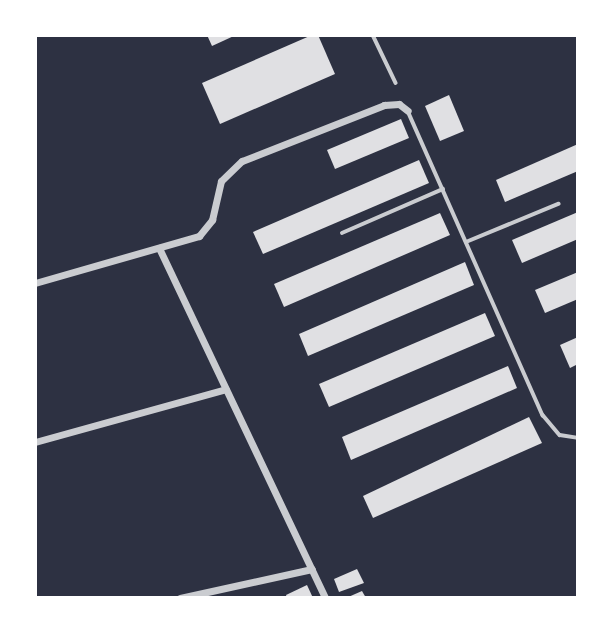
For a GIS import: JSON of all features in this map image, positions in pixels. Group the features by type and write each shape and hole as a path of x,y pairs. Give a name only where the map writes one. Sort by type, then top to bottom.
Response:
{"street":[{"path":"35,283 159,248 205,232 221,181 242,161 384,104 399,104 408,111"},
{"path":"159,248 325,598"},
{"path":"35,442 226,389"},
{"path":"180,598 312,569"},
{"path":"230,587 233,598"}],"lane":[{"path":"373,35 396,83"},
{"path":"408,111 543,415 560,435 578,438"},
{"path":"342,233 443,189"},
{"path":"466,243 558,204"}],"building":[{"path":"207,35 236,35 212,46"},
{"path":"312,35 318,35 335,74 220,124 202,83"},
{"path":"449,95 464,131 440,141 425,106"},
{"path":"401,119 409,138 335,169 327,150"},
{"path":"578,144 578,171 505,202 496,180"},
{"path":"419,160 429,183 263,254 253,232"},
{"path":"578,212 578,239 522,263 512,240"},
{"path":"440,213 450,235 284,307 274,284"},
{"path":"465,262 474,285 308,356 299,334"},
{"path":"578,272 578,299 545,313 535,290"},
{"path":"485,313 495,336 329,407 319,384"},
{"path":"578,337 578,364 570,368 560,345"},
{"path":"508,366 517,388 351,460 342,437"},
{"path":"529,417 542,443 373,518 363,496"},
{"path":"357,569 364,583 339,592 334,579"},
{"path":"307,585 313,598 287,598 286,595"},
{"path":"362,591 366,598 346,598"}]}
